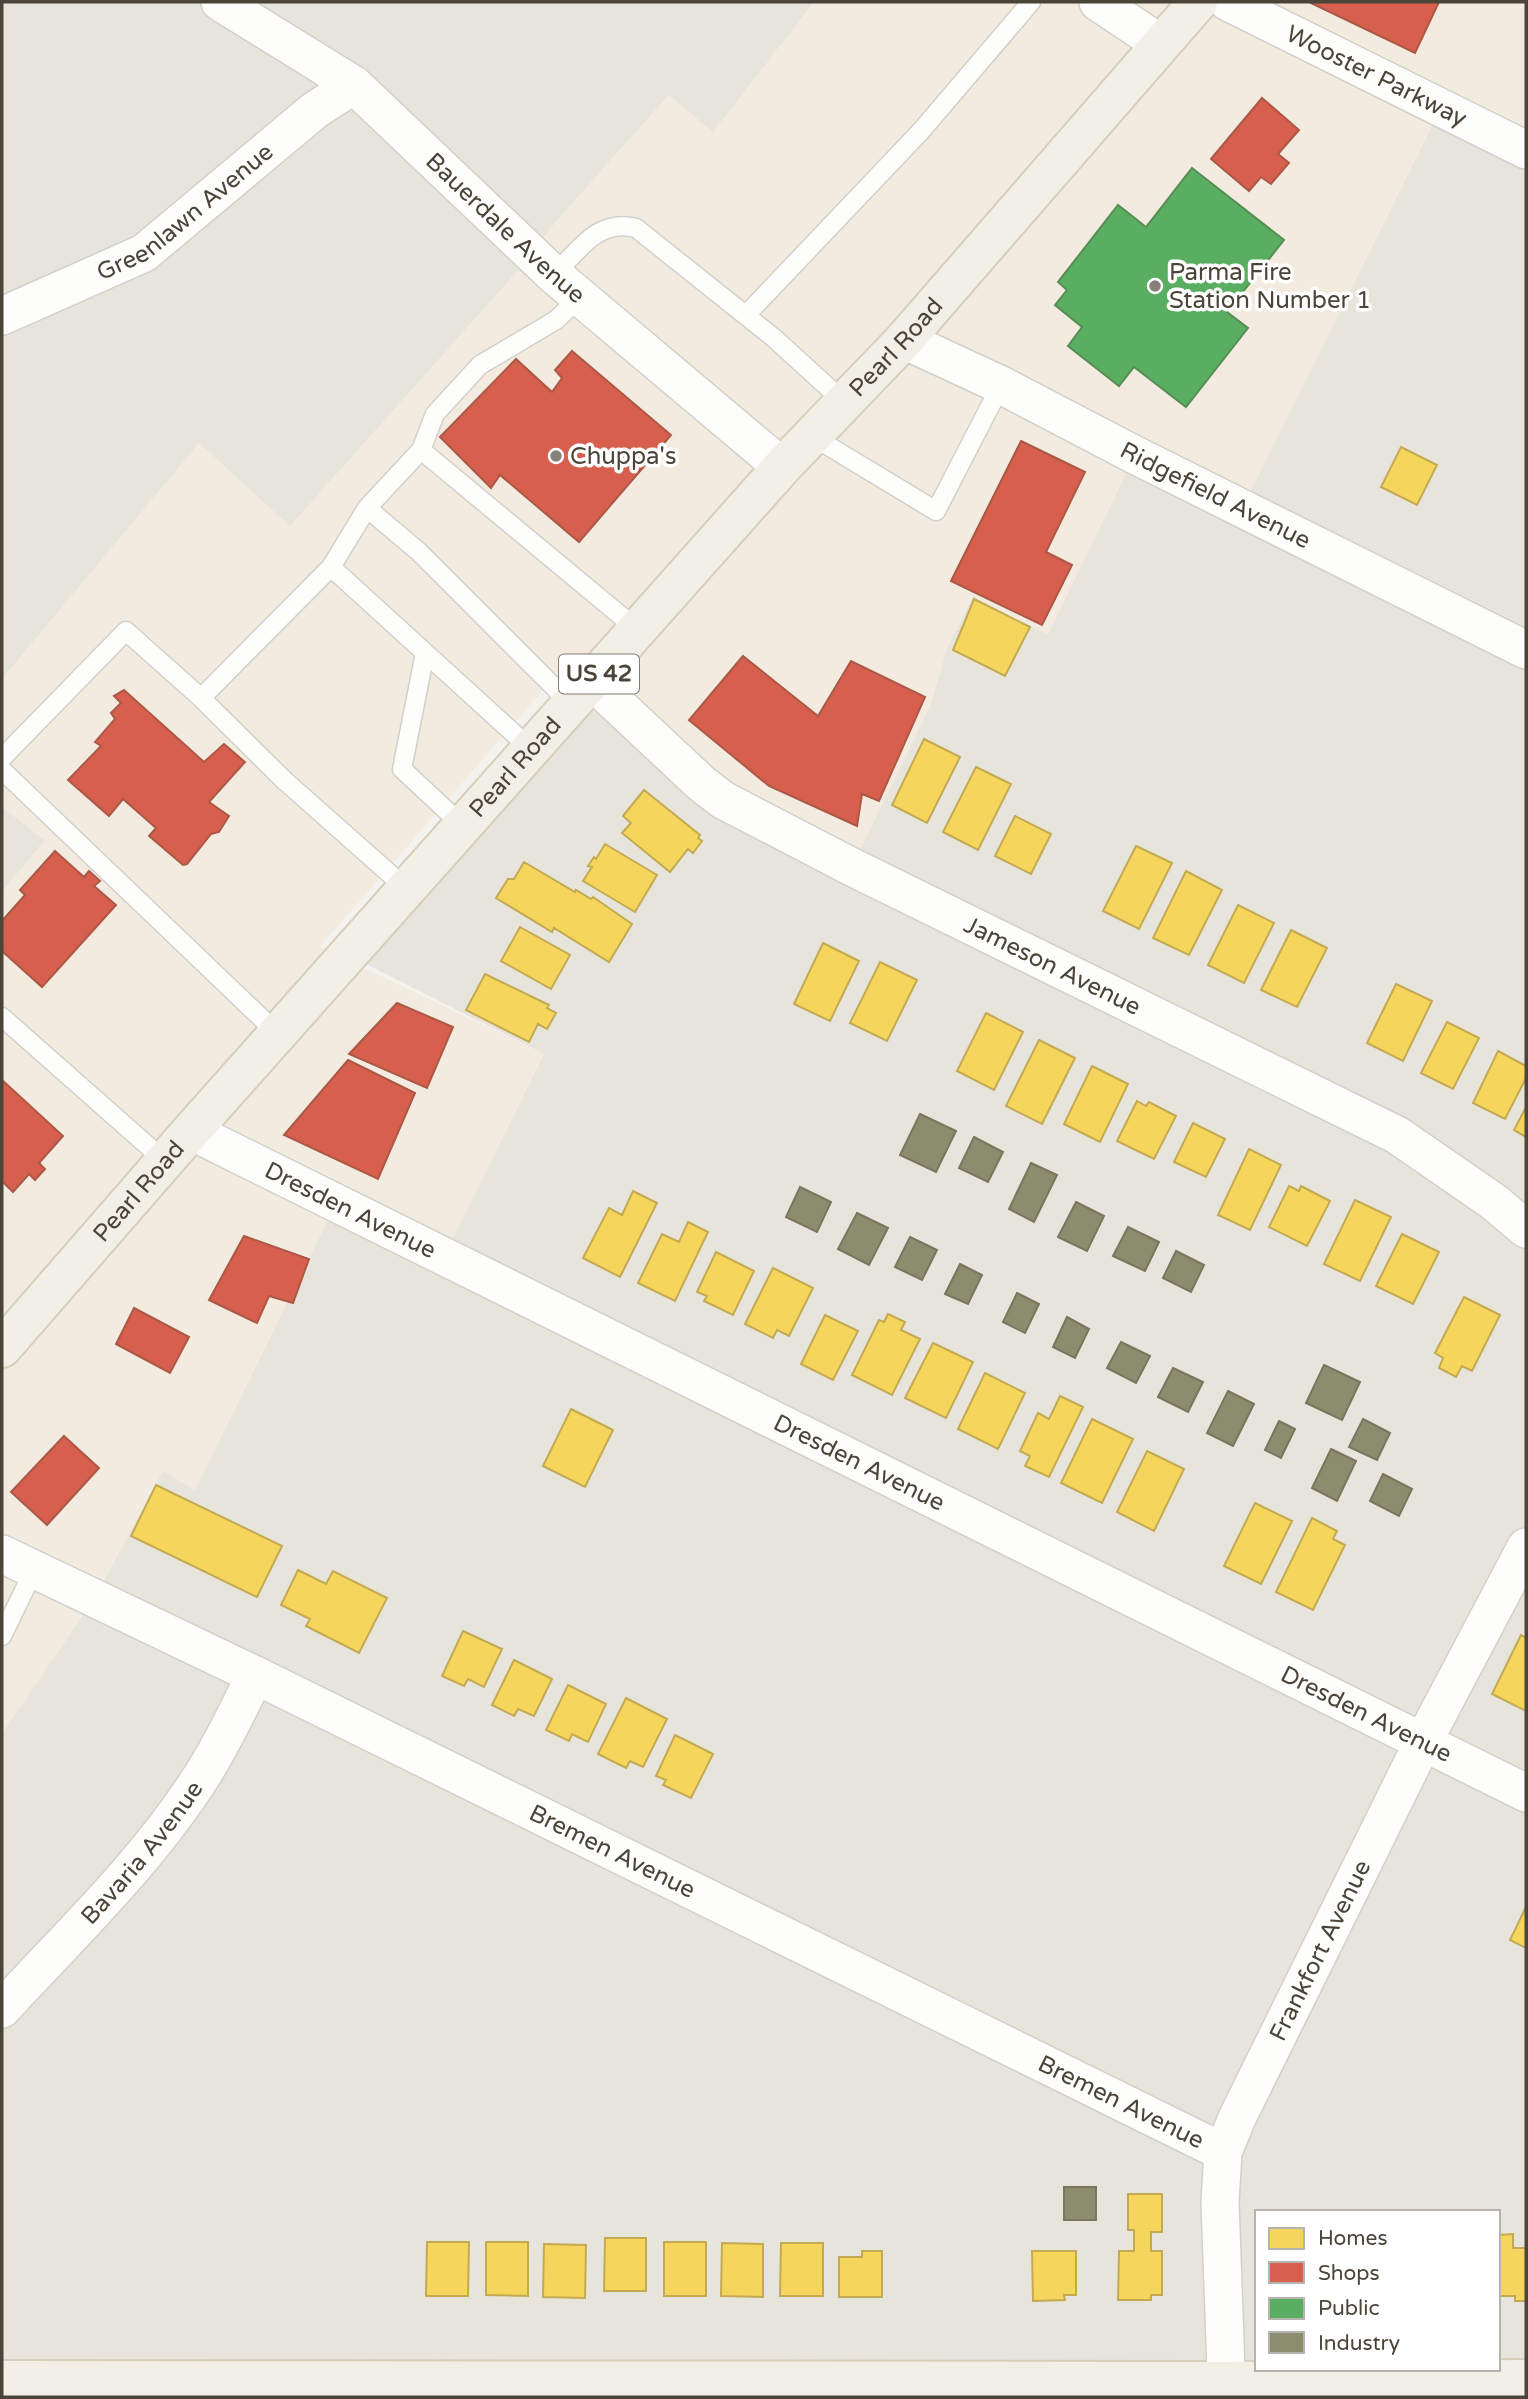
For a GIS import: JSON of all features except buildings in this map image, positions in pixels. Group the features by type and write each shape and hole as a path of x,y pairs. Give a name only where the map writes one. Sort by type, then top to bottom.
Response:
{"main road":[{"name":"Pearl Road","path":"2,1348 191,1131 782,467 904,340 1198,2"},
{"path":"2,2380 1227,2389 1526,2379"}],"street":[{"name":"Bauerdale Avenue","path":"220,2 354,85 567,286 782,467"},
{"path":"1098,2 1161,44"},
{"name":"Wooster Parkway","path":"1228,2 1526,150"},
{"name":"Greenlawn Avenue","path":"2,316 144,253 315,110 354,85"},
{"name":"Ridgefield Avenue","path":"904,340 1001,385 1146,461 1526,650"},
{"name":"Jameson Avenue","path":"582,693 723,800 877,879 1397,1135 1494,1202 1526,1229"},
{"name":"Dresden Avenue","path":"191,1131 1526,1793"},
{"name":"Frankfort Avenue","path":"1227,2389 1220,2202 1223,2152 1243,2106 1423,1742 1526,1547"},
{"name":"Bremen Avenue","path":"2,1554 255,1675 1223,2152"},
{"name":"Bavaria Avenue","path":"2,2009 145,1853 202,1776 228,1732 255,1675"}],"lane":[{"path":"746,315 921,131 1031,2"},
{"path":"201,698 331,567 367,508 421,450 435,414 480,365 556,320 567,286 597,233 610,226 636,228 746,315 844,402"},
{"path":"812,436 936,512 1001,385"},
{"path":"421,450 639,630"},
{"path":"367,508 582,693"},
{"path":"331,567 532,750"},
{"path":"2,758 126,631 201,698 285,781 407,889"},
{"path":"425,653 402,769 463,826"},
{"path":"2,770 278,1034"},
{"path":"2,1017 165,1161"},
{"path":"2,1636 34,1570"}],"shaded area":[{"path":"2,2 814,2 713,133 669,95 560,217 514,275 290,527 199,444 2,679"},
{"path":"814,2 1526,2 1526,150 1441,108 1242,509 1135,455 1048,635 972,596 947,648 931,704 852,867 702,784 569,660 320,947 544,1054 444,1257 336,1204 195,1490 163,1471 94,1599 2,1733 2,892 45,840 2,807 2,679 199,443 290,526 514,275 560,217 669,95 713,132"},
{"path":"1441,107 1526,150 1526,2376 2,2379 2,1733 94,1599 163,1470 195,1489 336,1203 544,1054 348,955 572,705 931,704 947,648 973,596 1135,455"},
{"path":"2,807 45,840 2,892"}],"place":[{"name":"Parma Fire Station Number 1","path":"1155,286"},
{"name":"Chuppa's","path":"556,456"}]}
